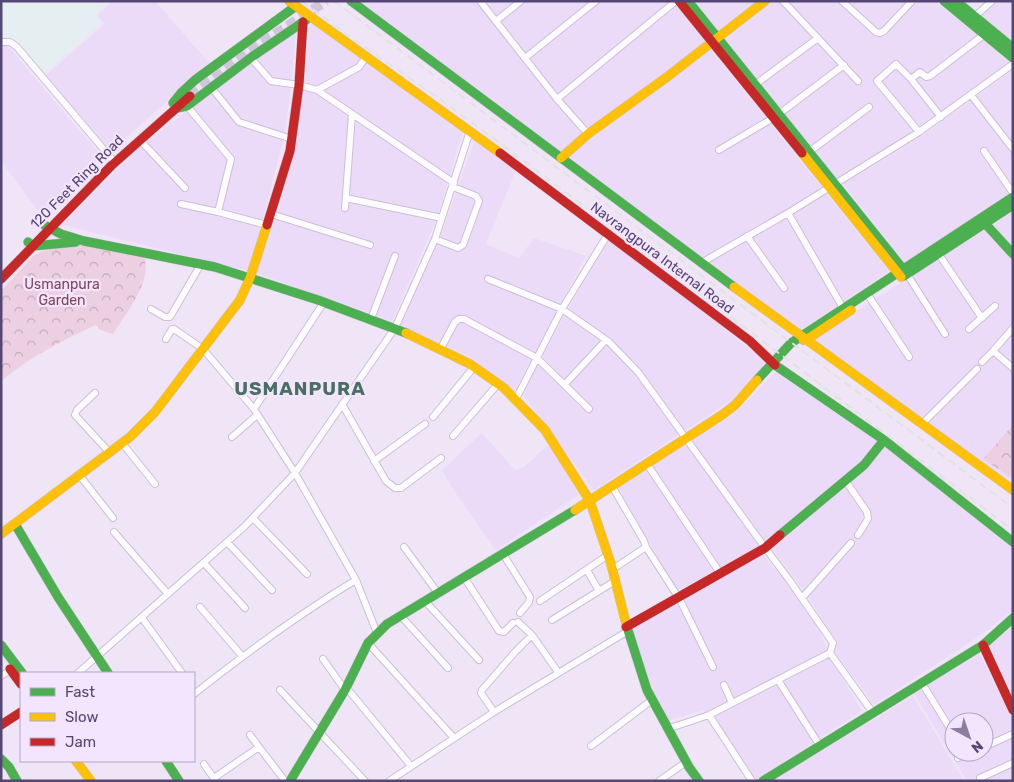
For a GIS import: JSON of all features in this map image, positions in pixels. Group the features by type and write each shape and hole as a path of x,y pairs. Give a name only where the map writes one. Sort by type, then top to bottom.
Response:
{"street":[{"name":"Navrangpura Internal Road","path":"351,1 701,262 801,339 1013,490"},
{"path":"480,1 557,99 588,134"},
{"path":"496,21 520,1"},
{"path":"526,58 596,1"},
{"path":"557,99 677,1 756,84 776,116 808,152 832,185"},
{"path":"688,1 715,40 903,273 945,334"},
{"path":"783,1 858,81"},
{"path":"846,2 876,32 880,33 912,1"},
{"path":"944,1 1013,48"},
{"path":"956,1 985,34 1013,58"},
{"path":"973,19 992,1"},
{"path":"561,158 588,134 667,77 761,3"},
{"name":"Navrangpura Internal Road","path":"293,4 307,20 366,57 470,131 750,341 774,364 884,440 1013,542"},
{"path":"174,106 177,95 187,86 293,4"},
{"path":"174,106 187,106 251,58 307,20"},
{"path":"1,534 122,444 155,412 240,300 250,278 290,151 307,20"},
{"path":"911,79 920,72 926,77 930,76 985,34"},
{"path":"756,84 818,38"},
{"path":"1,42 10,42 17,47 111,158"},
{"path":"317,90 358,67 366,57"},
{"path":"251,58 269,80 317,90 454,185 476,196 479,202 463,245 458,248 435,239"},
{"path":"919,132 877,81 896,64 911,79 941,117"},
{"path":"701,262 788,214 919,132 1013,64"},
{"path":"719,150 776,116 844,65"},
{"path":"211,87 239,122 292,139"},
{"path":"174,106 188,94"},
{"path":"971,96 1010,141 1013,149"},
{"name":"120 Feet Ring Road","path":"1,270 174,106"},
{"name":"120 Feet Ring Road","path":"47,227 111,158 174,106"},
{"path":"187,106 230,159 218,212"},
{"path":"808,152 869,107"},
{"path":"345,208 352,114"},
{"path":"79,672 227,542 253,518 295,473 395,328 435,239 470,131"},
{"path":"140,140 185,188"},
{"path":"984,150 1013,193"},
{"path":"801,339 843,308 938,253 1013,197"},
{"path":"346,198 442,218"},
{"path":"181,204 267,225"},
{"path":"290,781 345,689 368,643 387,624 590,501 722,415 735,405 753,383 774,364 792,343 870,298 903,273 982,221 1013,205"},
{"path":"271,214 370,246"},
{"path":"788,214 843,308"},
{"path":"982,221 1013,254"},
{"path":"47,227 84,241 215,267 371,319 395,328 474,367 516,399 545,430 590,501 613,569 627,629 647,690 667,729 699,781"},
{"path":"516,399 562,309 608,234"},
{"path":"747,236 784,288"},
{"path":"30,244 84,241"},
{"name":"120 Feet Ring Road","path":"1,279 30,244"},
{"path":"938,253 982,318"},
{"path":"371,319 395,256"},
{"path":"151,309 165,317 170,317 201,264"},
{"path":"488,279 562,309 606,340 638,372 833,643 830,653 709,716 667,729"},
{"path":"870,298 909,357"},
{"path":"232,436 256,412 324,302"},
{"path":"969,329 995,306"},
{"path":"440,350 455,322 459,319 464,319 537,358 589,408"},
{"path":"982,362 1013,328"},
{"path":"166,339 172,329 174,329 203,349 256,412 295,473 356,580 378,634"},
{"path":"565,384 606,340"},
{"path":"993,350 1013,368"},
{"path":"433,417 474,367"},
{"path":"922,424 977,369"},
{"path":"453,436 498,384"},
{"path":"95,393 77,410 75,415 110,453"},
{"path":"342,404 386,481 395,488 401,488 441,458"},
{"path":"374,461 425,424"},
{"path":"389,781 494,712 678,597 765,548 864,465 884,440"},
{"path":"122,444 155,484"},
{"path":"646,464 720,573"},
{"path":"80,476 113,518"},
{"path":"845,480 867,512 868,519 858,535"},
{"path":"612,486 678,597 713,667"},
{"path":"253,518 307,574"},
{"path":"15,524 58,597 107,672"},
{"path":"114,532 168,594"},
{"path":"227,542 272,590"},
{"path":"802,598 852,543"},
{"path":"613,569 646,546"},
{"path":"404,547 438,593"},
{"path":"503,554 530,598 520,613"},
{"path":"540,601 608,555"},
{"path":"204,563 244,608"},
{"path":"587,570 600,591"},
{"path":"464,577 500,631 504,632 515,622 532,635 558,672"},
{"path":"195,692 317,603 356,580"},
{"path":"552,620 615,581"},
{"path":"425,601 478,660"},
{"path":"200,607 242,656"},
{"path":"401,616 448,668"},
{"path":"142,618 181,672"},
{"path":"763,781 982,645 1013,618"},
{"path":"494,712 481,693 482,690 514,652 532,635"},
{"path":"368,643 454,738"},
{"path":"1,645 21,672"},
{"path":"982,645 1013,710"},
{"path":"830,653 873,713"},
{"path":"1,656 20,683"},
{"path":"323,659 345,689 411,766"},
{"path":"1,676 11,670"},
{"path":"778,680 820,746"},
{"path":"922,682 944,718"},
{"path":"724,685 732,704"},
{"path":"280,690 365,781"},
{"path":"591,746 652,700"},
{"path":"1,725 20,713"},
{"path":"709,716 752,781"},
{"path":"994,742 1013,734"},
{"path":"250,735 285,781"},
{"path":"204,764 215,779 259,747"},
{"path":"1,759 9,767 17,781"},
{"path":"77,762 90,781"},
{"path":"85,762 98,781"},
{"path":"167,762 179,781"},
{"path":"659,781 686,762"},
{"path":"980,778 1013,763"}],"shaded area":[{"path":"1,1 108,1 97,13 100,24 45,73 13,39 1,37"},
{"path":"113,1 155,1 210,64 111,151 45,76 104,24 97,15"},
{"path":"356,1 672,1 889,271 800,331"},
{"path":"694,1 935,1 1010,61 921,128 836,180"},
{"path":"997,1 1013,1 1013,43 981,16"},
{"path":"312,22 463,131 436,221 392,321 256,273 279,209 295,150 305,81 309,26"},
{"path":"290,33 296,36 286,128 250,271 62,225 139,148"},
{"path":"6,44 102,157 43,218 1,161 1,47"},
{"path":"1013,70 1013,192 905,263 843,184 922,136"},
{"path":"475,139 516,170 486,244 519,258 534,238 586,256 514,392 470,357 399,325 438,243"},
{"path":"1013,210 1013,250 994,225"},
{"path":"985,229 1013,259 1013,488 811,340"},
{"path":"608,239 767,363 733,399 594,490 522,394"},
{"path":"776,371 879,440 862,462 758,547 677,591 618,487 737,412"},
{"path":"482,433 515,470 524,467 547,446 551,447 579,495 496,550 452,488 442,470"},
{"path":"885,442 1013,544 1013,610 978,637 874,705 835,652 836,641 809,598 772,548 840,490"},
{"path":"763,555 798,597 818,626 831,660 862,711 756,780 703,710 668,721 642,667 631,628"},
{"path":"1013,626 1013,694 989,645"},
{"path":"980,654 1013,721 1013,781 967,781 956,762 994,762 994,712 944,712 944,743 914,693"},
{"path":"913,696 944,748 944,762 953,762 964,781 771,781"}],"green space":[{"name":"Usmanpura Garden","path":"83,245 144,256 145,276 131,307 113,334 100,330 96,325 48,349 25,363 3,380 1,378 1,291 33,256 51,248"},
{"path":"1013,425 1013,479 983,459"}],"tunnel":[{"path":"190,96 257,46 326,1"}],"railway":[{"path":"302,1 543,175 1013,530"},
{"path":"334,1 1013,508"}],"traffic: fast":[{"path":"351,1 734,287"},
{"path":"688,1 907,274"},
{"path":"944,1 1013,58"},
{"path":"956,1 1013,48"},
{"path":"173,103 195,80 296,6"},
{"path":"177,108 187,106 253,56 306,20"},
{"path":"757,380 791,343 1013,197"},
{"path":"904,276 1013,205"},
{"path":"981,219 1013,254"},
{"path":"44,225 61,234 84,241 215,267 318,300 406,333"},
{"path":"28,242 33,246 76,242"},
{"path":"775,365 884,440 1013,542"},
{"path":"780,535 864,465 884,440"},
{"path":"290,781 345,690 368,643 387,624 575,510"},
{"path":"15,524 58,597 107,672"},
{"path":"763,781 983,645 1013,618"},
{"path":"627,627 647,690 689,767 699,781"},
{"path":"1,645 21,672"},
{"path":"1,759 9,767 17,781"},
{"path":"167,762 179,781"}],"traffic: slow":[{"path":"289,1 500,153"},
{"path":"561,158 588,134 667,77 765,1"},
{"path":"802,153 901,277"},
{"path":"1,534 130,437 155,412 240,300 250,278 267,225"},
{"path":"734,287 1013,490"},
{"path":"803,340 806,340 851,310"},
{"path":"406,333 470,364 504,388 545,430 590,501 611,564 627,627"},
{"path":"575,510 722,415 735,405 757,380"},
{"path":"77,762 91,781"}],"traffic: jam":[{"path":"679,1 802,153"},
{"path":"267,225 290,151 299,85 303,22"},
{"path":"1,279 111,166 190,96"},
{"path":"500,153 750,341 775,365"},
{"path":"626,627 765,548 780,535"},
{"path":"983,645 1013,710"},
{"path":"10,669 20,683"},
{"path":"1,725 20,713"}],"district":[{"name":"USMANPURA","path":"300,388"}]}
